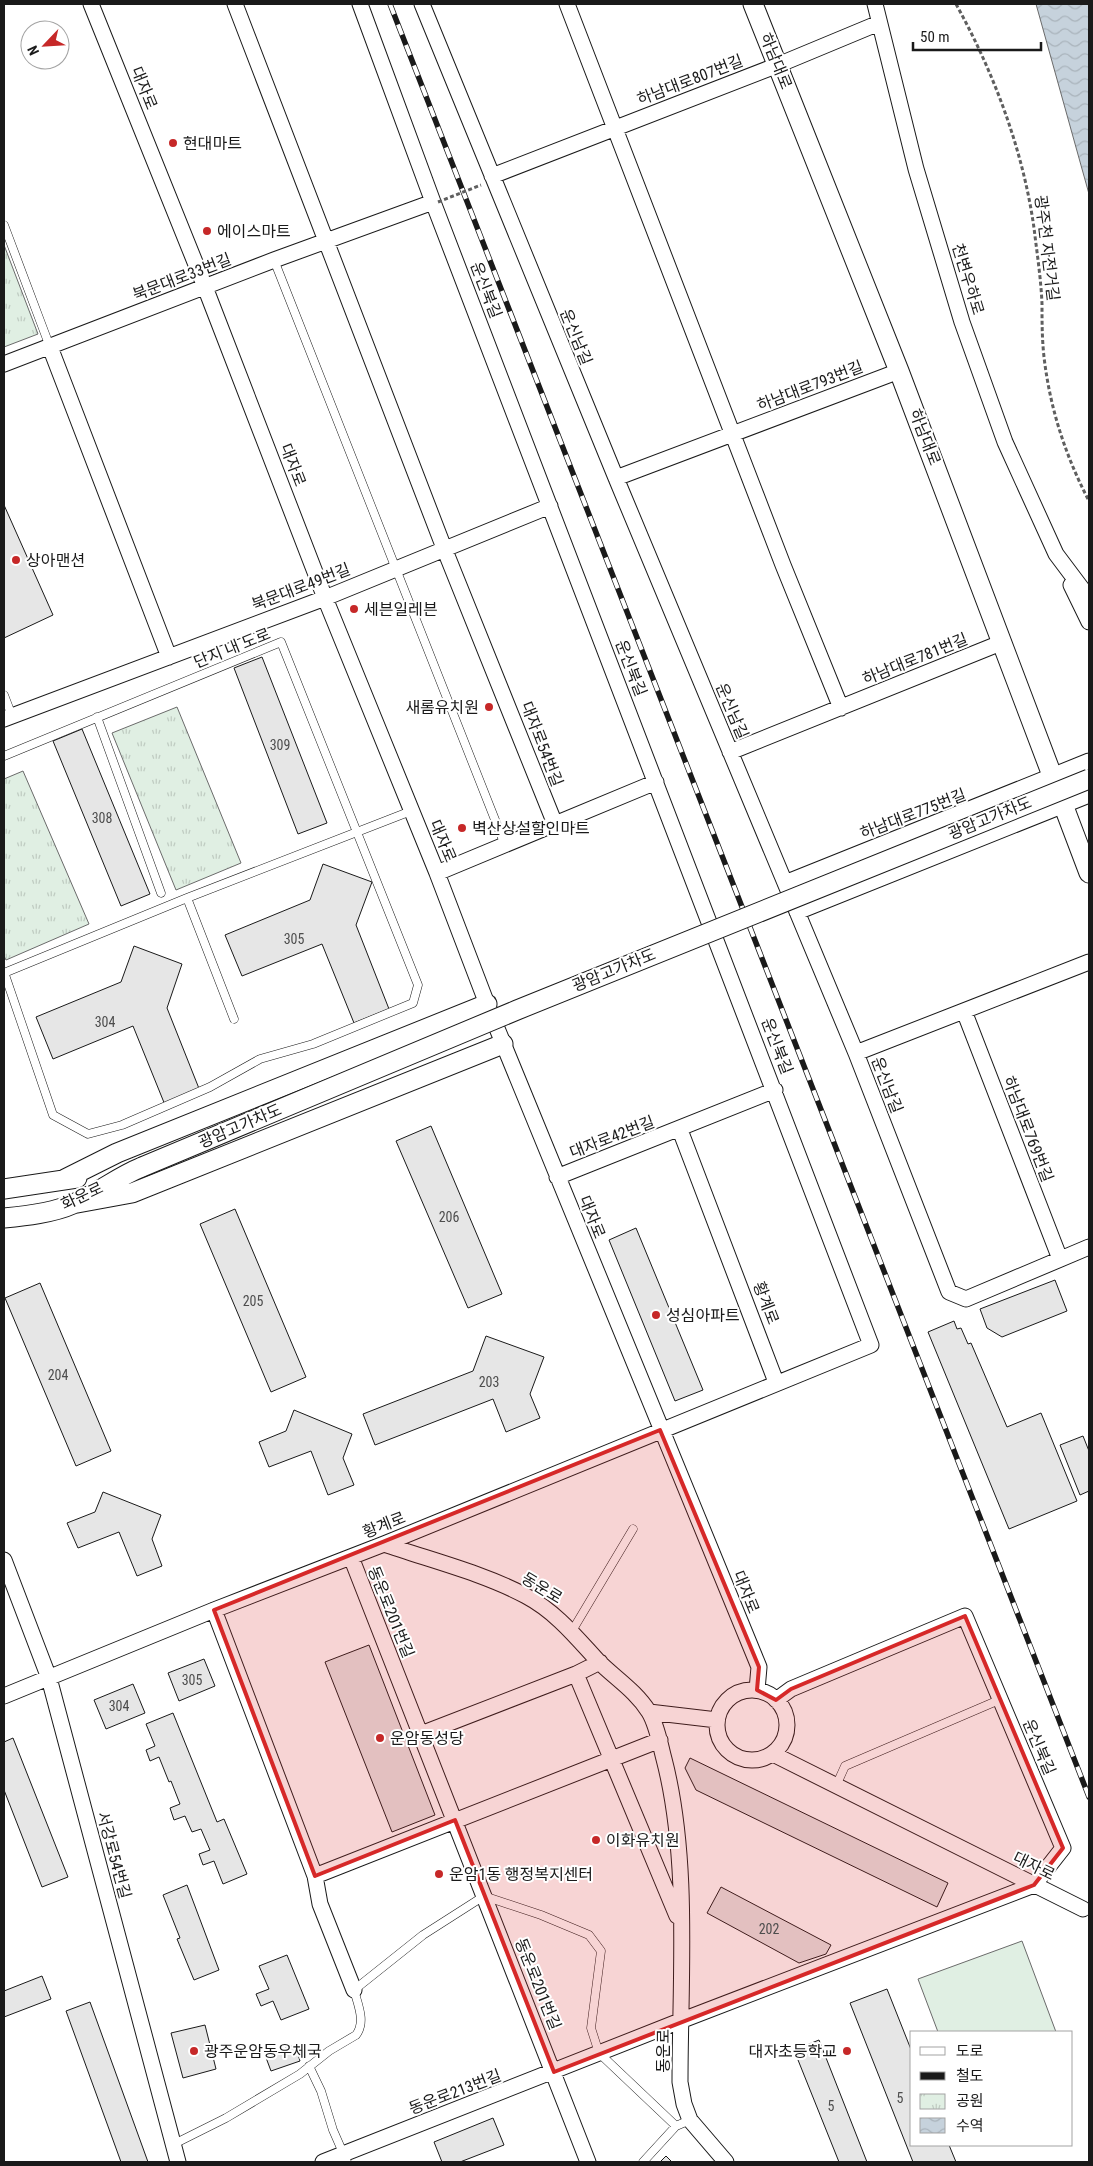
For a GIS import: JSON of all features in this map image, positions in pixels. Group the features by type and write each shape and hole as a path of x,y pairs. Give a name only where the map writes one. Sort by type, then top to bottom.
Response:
{"street":[{"name":"대자로","path":"91,4 205,287 325,598 437,873 503,1044 758,1668 757,1690"},
{"path":"235,4 270,90 444,548"},
{"name":"운신북길","path":"360,4 550,506 872,1345"},
{"name":"운신남길","path":"422,4 486,181 616,478 856,1053 949,1292 966,1299 1089,1247"},
{"path":"567,4 673,275 783,565 841,708"},
{"name":"하남대로","path":"754,4 899,371 1089,873"},
{"name":"천변우하로","path":"875,4 878,23 916,169 962,322 1005,442 1089,622"},
{"name":"하남대로807번길","path":"486,181 614,128 778,65 878,23"},
{"name":"북문대로33번길","path":"4,364 327,240 436,202"},
{"path":"50,347 169,657"},
{"name":"하남대로793번길","path":"616,478 899,371"},
{"name":"북문대로49번길","path":"8,718 325,598 550,506"},
{"name":"대자로54번길","path":"444,548 555,824"},
{"name":"천변우하로","path":"1056,554 1089,598"},
{"name":"하남대로781번길","path":"730,752 1003,642"},
{"path":"1053,776 1089,762"},
{"name":"하남대로775번길","path":"785,883 1053,776"},
{"name":"광암고가차도","path":"135,1170 535,1002 1089,779"},
{"path":"437,873 656,782"},
{"path":"797,912 1089,794"},
{"path":"856,1053 1089,962"},
{"path":"65,1179 117,1153 487,1004"},
{"name":"하남대로769번길","path":"964,1011 1060,1259"},
{"path":"72,1204 132,1193 503,1044"},
{"name":"대자로42번길","path":"557,1177 680,1130 775,1090"},
{"name":"대자로42번길","path":"680,1130 722,1237"},
{"name":"화운로","path":"4,1189 135,1170"},
{"name":"화운로","path":"4,1218 72,1204 135,1170"},
{"name":"황계로","path":"722,1237 776,1382"},
{"name":"황계로","path":"4,1696 214,1610 384,1544 776,1382 872,1345"},
{"name":"동운로","path":"384,1544 478,1576 524,1595 551,1612 632,1692 649,1712 660,1740 672,1788 676,1822 682,1926 680,2082 684,2104 690,2120 726,2162"},
{"name":"동운로201번길","path":"351,1557 588,2162"},
{"name":"서강로54번길","path":"4,1560 49,1678 178,2162"},
{"path":"214,1610 314,1876 320,1904 354,1990"},
{"name":"운신북길","path":"776,1700 791,1689 965,1616 1063,1848 1034,1885"},
{"path":"421,1734 576,1674 600,1662"},
{"name":"동운로","path":"576,1674 682,1926"},
{"path":"757,1690 776,1700 783,1710 787,1721 786,1734 781,1745 773,1754 760,1760 747,1760 734,1756 723,1746 718,1734 717,1720 721,1707 731,1697 743,1691 757,1690"},
{"path":"649,1712 717,1720"},
{"path":"314,1876 660,1740"},
{"name":"대자로","path":"773,1754 1084,1909"},
{"name":"동운로213번길","path":"323,2162 346,2158 598,2053 1034,1885"}],"lane":[{"path":"4,225 50,347"},
{"path":"274,260 505,845"},
{"name":"단지 내 도로","path":"4,756 281,642 358,832"},
{"name":"북문대로49번길","path":"4,695 8,718"},
{"path":"97,717 161,893"},
{"path":"358,832 418,985 413,1003 313,1044 260,1059 210,1087 122,1125 88,1134 53,1115 4,973 187,898 411,811"},
{"path":"187,898 234,1019"},
{"path":"572,1631 632,1528"},
{"path":"836,1786 845,1766 999,1700"},
{"path":"174,2144 226,2118 300,2074 359,2031 362,2016 354,1990 423,1935 484,1896 541,1915 588,1935 601,1951 591,2028 598,2053 676,2126"},
{"path":"309,2066 321,2091 328,2115 346,2158"},
{"path":"643,2162 676,2126 690,2120"}],"path":[{"name":"광주천 자전거길","path":"956,4 992,81 1018,150 1034,227 1042,303 1044,358 1051,401 1070,463 1089,501"},
{"path":"436,202 486,181"}],"highlighted area":[{"path":"660,1430 759,1667 757,1690 776,1700 791,1689 965,1616 1063,1848 1034,1885 554,2072 455,1820 315,1876 214,1610"}],"green space":[{"path":"4,245 38,334 4,347"},
{"path":"177,707 241,863 176,890 112,733"},
{"path":"23,771 89,924 6,960 4,956 4,779"},
{"path":"1022,1941 1056,2031 938,2031 918,1979"}],"water":[{"path":"1036,4 1089,4 1089,194"}],"building":[{"name":"상아맨션","path":"4,505 53,615 4,638"},
{"path":"262,657 327,823 298,834 234,668"},
{"path":"82,729 150,894 121,906 53,741"},
{"path":"323,864 372,882 356,925 389,1009 354,1023 322,944 242,976 225,935 310,900"},
{"path":"134,946 182,964 167,1008 200,1091 165,1105 133,1026 53,1059 36,1017 121,982"},
{"path":"431,1126 502,1294 468,1308 396,1141"},
{"path":"235,1209 306,1377 271,1392 200,1224"},
{"name":"성심아파트","path":"636,1228 703,1390 675,1401 609,1240"},
{"path":"1055,1280 1067,1311 1002,1337 987,1328 980,1309"},
{"path":"40,1283 111,1451 76,1466 5,1298"},
{"path":"954,1321 957,1329 961,1328 968,1344 971,1343 1007,1427 1041,1413 1077,1501 1009,1529 928,1332"},
{"path":"486,1336 544,1357 530,1394 540,1418 506,1432 493,1399 375,1445 363,1414 473,1371"},
{"path":"294,1410 352,1434 343,1458 354,1485 328,1495 311,1451 269,1467 259,1442 286,1431"},
{"path":"1083,1436 1089,1451 1089,1491 1080,1495 1060,1445"},
{"path":"103,1492 161,1515 152,1539 162,1566 137,1576 119,1532 78,1548 67,1523 95,1512"},
{"name":"운암동성당","path":"369,1645 435,1815 392,1832 325,1662"},
{"path":"204,1659 215,1686 179,1701 168,1673"},
{"path":"133,1684 145,1713 106,1729 94,1700"},
{"path":"173,1713 217,1822 224,1819 247,1874 223,1884 214,1861 203,1865 199,1854 210,1850 201,1829 192,1832 185,1816 174,1820 170,1808 180,1804 171,1781 169,1782 159,1757 150,1761 146,1750 155,1746 146,1724"},
{"path":"13,1738 68,1877 42,1887 4,1790 4,1742"},
{"path":"690,1758 948,1883 937,1907 696,1790 685,1768"},
{"path":"187,1885 219,1970 194,1980 177,1939 180,1938 163,1895"},
{"path":"721,1887 831,1945 826,1954 799,1963 707,1913"},
{"path":"287,1955 309,2009 281,2020 273,2001 261,2006 256,1994 269,1989 259,1966"},
{"path":"42,1976 51,1999 4,2017 4,1991"},
{"path":"887,1989 910,2047 910,2146 949,2146 956,2162 913,2162 850,2003"},
{"path":"90,2002 148,2162 121,2162 66,2011"},
{"name":"광주운암동우체국","path":"205,2025 216,2069 183,2078 171,2033"},
{"path":"819,2040 867,2162 839,2162 794,2050"},
{"path":"295,2045 300,2061 271,2071 265,2055"},
{"path":"493,2118 504,2145 460,2162 442,2162 434,2142"},
{"path":"666,2156 672,2162 660,2162"}],"railway":[{"path":"390,4 1089,1797"}],"place":[{"name":"현대마트","path":"173,143"},
{"name":"에이스마트","path":"207,231"},
{"name":"상아맨션","path":"16,560"},
{"name":"세븐일레븐","path":"354,609"},
{"name":"새롬유치원","path":"489,707"},
{"name":"벽산상설할인마트","path":"462,828"},
{"name":"성심아파트","path":"656,1315"},
{"name":"운암동성당","path":"380,1738"},
{"name":"이화유치원","path":"596,1840"},
{"name":"운암1동 행정복지센터","path":"439,1874"},
{"name":"광주운암동우체국","path":"194,2051"},
{"name":"대자초등학교","path":"847,2051"}]}
